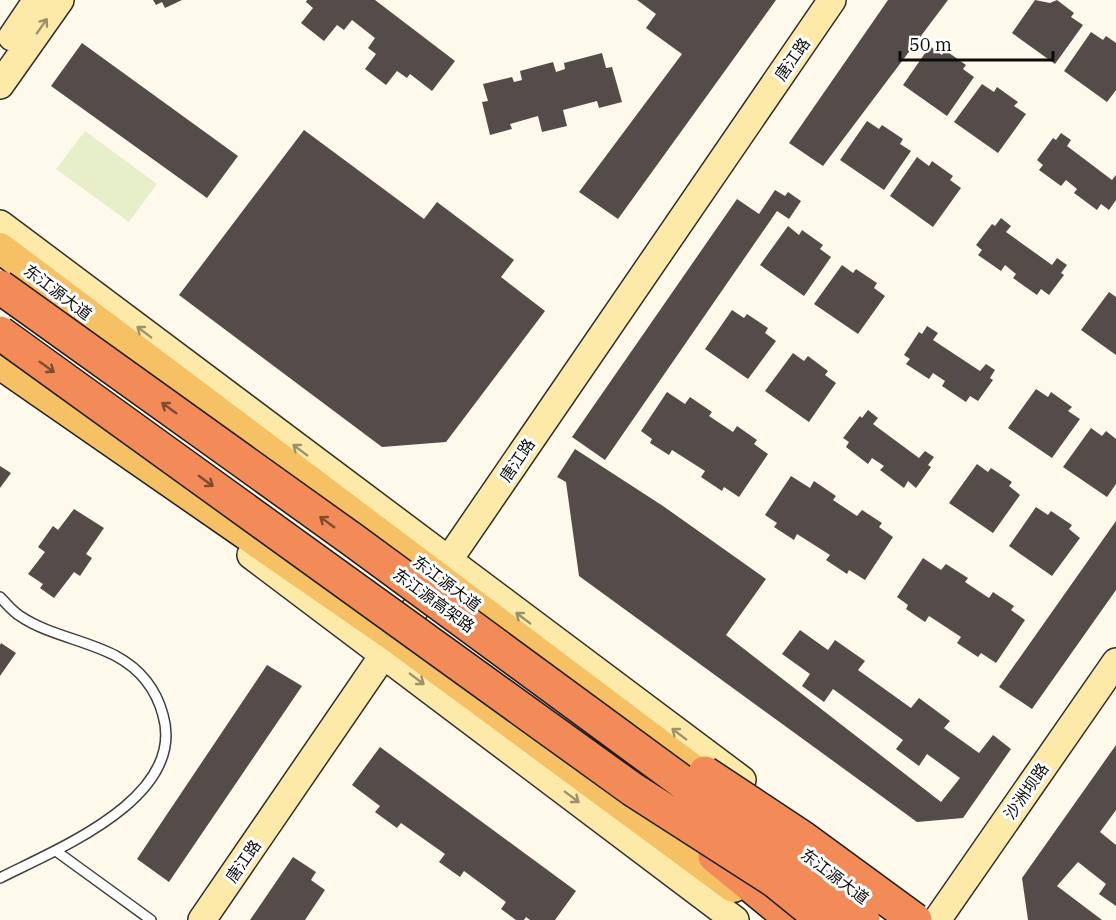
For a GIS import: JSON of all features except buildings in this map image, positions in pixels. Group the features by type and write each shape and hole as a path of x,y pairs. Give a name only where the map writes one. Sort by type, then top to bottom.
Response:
{"highway":[{"name":"东江源高架路","path":"0,287 354,540 781,854 863,920"},
{"path":"0,333 632,789 775,881 823,920"},
{"path":"354,540 803,837 915,920"},
{"path":"632,789 793,920"}],"main road":[{"name":"东江源大道","path":"0,248 443,569 893,920"},
{"path":"0,366 776,920"}],"street":[{"path":"0,56 37,0"},
{"path":"0,86 60,0"},
{"name":"唐江路","path":"202,920 832,0"},
{"path":"0,224 443,569 928,920"},
{"path":"391,647 735,920"},
{"name":"沙洲坝路","path":"937,920 1116,662"}],"lane":[{"path":"0,597 19,616 115,656 139,671 159,698 165,719 167,746 155,773 121,809 96,829 0,878"},
{"path":"56,851 151,920"}],"green space":[{"path":"85,131 157,184 129,222 56,169"}]}
